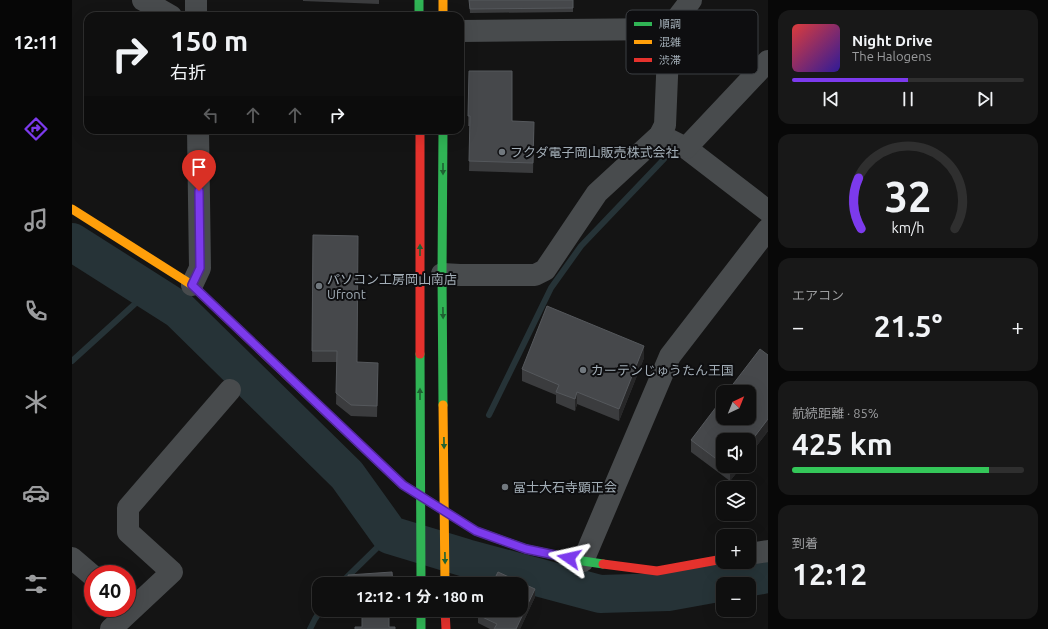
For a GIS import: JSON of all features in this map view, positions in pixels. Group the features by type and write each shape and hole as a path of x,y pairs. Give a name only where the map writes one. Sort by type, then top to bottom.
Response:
{"street":[{"path":"143,0 164,12"},
{"path":"196,0 196,12"},
{"path":"419,0 419,12"},
{"path":"443,0 443,12"},
{"path":"684,10 691,0"},
{"path":"464,31 626,30"},
{"path":"758,72 768,61"},
{"path":"442,274 535,275 545,270 597,193 660,135 665,125 667,74"},
{"path":"686,148 756,74"},
{"path":"192,285 200,268 198,134"},
{"path":"420,134 421,577"},
{"path":"443,134 442,274 445,577"},
{"path":"660,135 686,148 768,211"},
{"path":"74,216 192,285 403,485 476,531 526,549 583,561 657,571 716,560"},
{"path":"583,561 670,356 768,229"},
{"path":"136,602 172,572 128,532 128,508 230,390"},
{"path":"756,553 768,551"},
{"path":"72,558 84,568"},
{"path":"111,629 121,617"},
{"path":"421,617 421,629"},
{"path":"446,617 446,629"}],"building":[{"path":"469,0 573,0 573,8 470,9"},
{"path":"469,71 512,71 512,121 534,122 533,163 469,161"},
{"path":"313,235 358,236 357,362 378,363 377,406 351,405 336,393 337,351 312,351"},
{"path":"547,306 644,346 619,409 577,392 575,399 556,392 559,385 522,369"},
{"path":"760,349 768,355 768,419 756,435 756,433 716,433 716,459 691,440 716,407 716,425 756,425 756,385 732,385"},
{"path":"392,572 392,577 348,577 348,575"},
{"path":"498,572 509,577 496,577"},
{"path":"528,586 535,589 528,604"},
{"path":"362,617 389,617 389,627 395,627 395,629 355,629 355,627 362,627"},
{"path":"482,617 522,617 516,629 494,629 497,624"}],"waterway":[{"path":"489,415 551,288 581,246 664,159"},
{"path":"72,242 179,310 347,475 390,535 466,558 600,594 668,592 768,574"},
{"path":"72,361 149,291"},
{"path":"347,577 390,535"},
{"path":"310,629 316,617"}],"traffic: fast":[{"path":"419,0 419,12"},
{"path":"443,134 443,405"},
{"path":"420,354 421,577"},
{"path":"295,383 403,485 476,531 526,549 603,564"},
{"path":"421,617 421,629"}],"traffic: slow":[{"path":"443,0 443,12"},
{"path":"72,209 192,285 295,383"},
{"path":"443,405 445,577"}],"traffic: jam":[{"path":"420,134 420,354"},
{"path":"603,564 657,571 716,560"},
{"path":"445,617 446,629"}],"place":[{"name":"フクダ電子岡山販売株式会社","path":"502,152"},
{"name":"パソコン工房岡山南店 Ufront","path":"319,286"},
{"name":"カーテンじゅうたん王国","path":"583,370"},
{"name":"冨士大石寺顕正会","path":"505,487"}],"route":[{"path":"199,191 200,268 192,285 403,485 476,531 526,549 569,558"}]}
